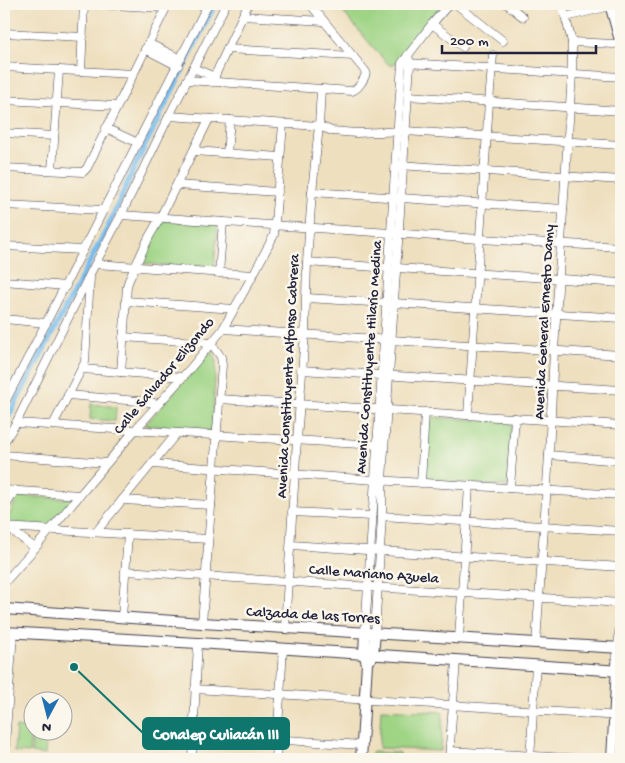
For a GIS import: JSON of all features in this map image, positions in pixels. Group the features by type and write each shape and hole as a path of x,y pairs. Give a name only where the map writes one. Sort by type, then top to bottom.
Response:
{"main road":[{"path":"608,5 618,44"},
{"name":"Calzada de las Torres","path":"4,609 620,648"},
{"path":"8,632 198,643 368,657 456,660 620,671"},
{"name":"Avenida Constituyente Hilario Medina","path":"361,759 370,633"},
{"path":"612,759 618,716 620,648"}],"street":[{"path":"81,71 84,4"},
{"path":"4,168 82,172 87,168 167,6 96,4"},
{"path":"4,404 66,286 208,4"},
{"path":"4,442 16,423 90,272 122,214 226,4"},
{"path":"213,79 248,4"},
{"path":"187,80 213,79 321,89 355,90 365,77 366,72 310,4"},
{"path":"449,4 408,55 406,63 621,77"},
{"path":"456,4 503,41"},
{"path":"507,4 523,17"},
{"name":"Avenida General Ernesto Damy","path":"536,643 572,74 572,42 562,4"},
{"path":"566,17 608,5"},
{"path":"243,16 323,21"},
{"path":"432,24 463,47"},
{"path":"4,33 83,37"},
{"path":"572,42 618,44"},
{"path":"147,46 179,62"},
{"path":"226,49 353,56"},
{"path":"468,415 493,55"},
{"name":"Avenida Constituyente Hilario Medina","path":"402,131 408,96 406,63"},
{"name":"Avenida Constituyente Hilario Medina","path":"370,633 368,587 372,516 379,480 406,63"},
{"path":"4,67 133,74"},
{"path":"193,68 213,79"},
{"path":"52,170 59,70"},
{"name":"Avenida Constituyente Alfonso Cabrera","path":"286,628 294,474 305,333 307,262 321,89"},
{"path":"408,96 621,111"},
{"path":"4,100 117,106"},
{"path":"169,116 319,126 332,131 356,133 402,131 621,145"},
{"path":"121,372 127,286 149,237 209,119"},
{"path":"227,153 230,120"},
{"name":"Calle Salvador Elizondo","path":"4,583 223,329 271,242 275,226 283,124"},
{"path":"106,128 138,143"},
{"path":"4,134 54,136"},
{"path":"194,151 280,157"},
{"path":"400,165 621,180"},
{"path":"176,185 278,192"},
{"path":"312,192 563,209"},
{"path":"4,205 104,210"},
{"path":"122,214 480,240 621,248"},
{"path":"219,273 223,222"},
{"path":"4,246 83,250"},
{"path":"307,262 621,283"},
{"path":"96,264 253,275"},
{"path":"53,425 82,369 86,356 90,272"},
{"path":"4,281 66,286"},
{"path":"307,298 621,318"},
{"path":"126,302 234,309"},
{"path":"4,319 46,323"},
{"path":"223,329 621,355"},
{"path":"123,337 211,343 221,357 222,366 202,622"},
{"path":"82,369 183,377"},
{"path":"301,370 621,390"},
{"path":"68,395 158,404"},
{"path":"219,399 621,425"},
{"name":"Avenida Constituyente Hilario Medina","path":"370,633 378,587 382,516 377,444 383,410"},
{"path":"420,483 425,412"},
{"path":"510,488 515,418"},
{"path":"16,423 377,444"},
{"path":"96,532 177,433"},
{"path":"4,455 107,462"},
{"path":"549,456 621,461"},
{"path":"152,464 621,495"},
{"path":"459,638 469,486"},
{"path":"4,490 80,495"},
{"path":"4,509 15,490"},
{"path":"123,500 211,505"},
{"path":"292,512 372,516"},
{"path":"382,516 621,531"},
{"path":"6,527 208,539"},
{"path":"6,527 35,548"},
{"path":"122,617 128,534"},
{"path":"290,544 621,567"},
{"name":"Calle Mariano Azuela","path":"125,571 621,603"},
{"path":"620,648 621,608"},
{"path":"4,759 8,632"},
{"path":"192,759 198,643"},
{"path":"276,759 283,649"},
{"path":"456,660 450,755 583,759"},
{"path":"530,758 536,665"},
{"path":"196,689 618,716"},
{"path":"193,734 362,745"}],"green space":[{"path":"336,4 443,4 394,65 389,65"},
{"path":"160,220 218,224 214,269 137,263"},
{"path":"212,350 216,361 212,431 145,425"},
{"path":"91,404 116,407 115,421 90,419"},
{"path":"428,417 512,422 508,486 424,481"},
{"path":"18,496 75,499 51,527 5,525"},
{"path":"381,709 443,712 441,751 379,748"},
{"path":"16,727 22,728 22,740 30,740 29,753 14,752"},
{"path":"32,740 46,740 45,755 31,753"},
{"path":"372,752 400,753 400,759 371,759"}],"waterway":[{"path":"4,425 107,229 134,168 215,4"}],"place":[{"name":"Conalep Culiacán III","path":"74,667"}]}
